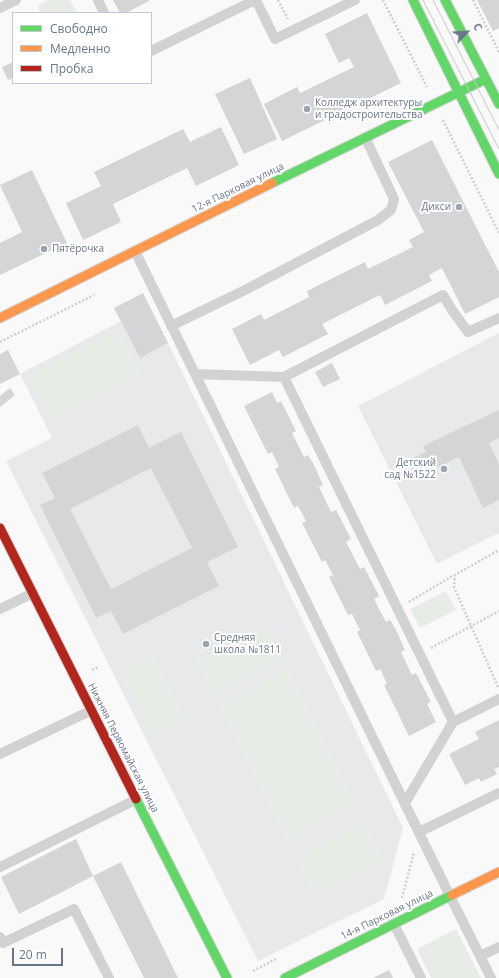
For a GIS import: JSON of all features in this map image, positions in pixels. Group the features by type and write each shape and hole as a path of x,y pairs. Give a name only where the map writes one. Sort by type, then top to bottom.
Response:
{"street":[{"path":"413,0 499,174"},
{"path":"445,0 489,78 499,104"},
{"name":"12-я Парковая улица","path":"0,318 434,103 489,78"},
{"name":"Нижняя Первомайская улица","path":"0,528 227,978"},
{"name":"14-я Парковая улица","path":"285,978 499,872"}],"lane":[{"path":"0,8 16,0"},
{"path":"98,0 104,12"},
{"path":"152,51 256,0 275,39 355,0"},
{"path":"171,326 208,303 248,289 378,220 391,210 394,199 365,137"},
{"path":"135,251 491,978"},
{"path":"195,374 284,377 443,295 468,332 499,318"},
{"path":"284,377 453,722"},
{"path":"0,609 33,593"},
{"path":"405,803 453,722 499,699"},
{"path":"0,754 92,710"},
{"path":"419,832 499,793"},
{"path":"0,867 137,799"},
{"path":"0,937 3,943 74,909 109,978"},
{"path":"394,924 421,978"},
{"path":"480,956 499,947"}],"path":[{"path":"278,0 293,30"},
{"path":"383,0 499,233"},
{"path":"473,0 499,52"},
{"path":"398,608 499,550"},
{"path":"455,575 454,586 499,689"},
{"path":"420,654 499,611"},
{"path":"402,898 419,832"}],"shaded area":[{"path":"48,0 70,0 76,12 40,12 37,6"},
{"name":"Средняя школа №1811","path":"121,321 140,357 168,343 403,828 384,899 258,961 6,461 52,438 20,374"},
{"path":"120,329 142,373 50,420 27,376"},
{"name":"Детский сад №1522","path":"499,333 499,533 437,564 358,406"},
{"path":"446,591 456,610 420,628 410,609"},
{"path":"265,625 283,662 212,697 194,660"},
{"path":"153,651 188,721 153,739 118,669"},
{"path":"288,670 356,806 286,842 218,706"},
{"path":"366,822 385,861 314,896 295,858"},
{"path":"456,929 481,978 431,978 417,949"}],"building":[{"path":"113,0 149,0 128,12 119,12"},
{"path":"477,0 499,0 499,28 493,31"},
{"path":"367,13 401,83 282,141 264,104 297,87 300,93 354,67 349,58 339,63 325,34"},
{"path":"12,62 12,78 8,80 2,67"},
{"path":"250,78 277,139 244,154 215,94"},
{"path":"221,127 239,165 196,186 187,168 113,204 121,222 83,240 66,203 101,186 94,172 183,129 190,142"},
{"path":"432,140 499,272 499,297 465,314 442,268 429,275 432,281 385,305 380,295 322,324 328,334 283,357 279,350 250,365 232,329 261,314 264,320 309,297 307,291 365,262 368,269 413,247 409,240 424,232 388,162"},
{"path":"32,170 67,243 0,275 0,243 22,232 0,185"},
{"path":"143,293 168,343 140,358 114,308"},
{"path":"8,350 20,374 0,384 0,354"},
{"path":"332,363 340,379 323,387 315,372"},
{"path":"10,388 15,395 0,407 0,396"},
{"path":"272,392 277,403 281,401 296,431 292,433 304,457 308,455 313,463 323,485 319,487 331,512 336,510 351,539 346,542 360,569 364,567 379,596 374,599 386,622 390,620 395,628 405,650 401,652 412,675 416,673 431,702 427,704 436,722 409,736 384,685 387,684 380,669 376,671 357,632 360,630 352,614 348,615 329,577 333,575 325,560 322,562 302,523 306,521 298,506 294,508 275,469 279,467 272,452 268,454 244,406"},
{"path":"499,410 499,438 489,443 499,464 499,500 483,508 459,457 434,469 436,473 423,480 413,458 426,452 423,446"},
{"path":"138,425 149,448 181,432 238,547 207,562 219,586 123,634 111,611 96,618 40,505 55,498 42,473","holes":["151,468 192,548 111,589 70,509"]},
{"path":"499,720 499,767 494,769 497,774 481,782 479,778 465,785 449,754 479,739 475,732"},
{"path":"76,839 93,876 19,914 1,877"},
{"path":"121,862 178,978 144,978 93,876"},
{"path":"389,970 393,978 373,978"}],"tram line":[{"path":"423,0 499,149"},
{"path":"433,0 499,130"}],"traffic: fast":[{"path":"413,0 499,174"},
{"path":"445,0 499,104"},
{"path":"272,183 486,79"},
{"path":"136,799 227,978"},
{"path":"285,978 452,895"}],"traffic: slow":[{"path":"0,318 272,183"},
{"path":"452,895 499,872"}],"traffic: jam":[{"path":"0,528 136,799"}],"place":[{"name":"Колледж архитектуры и градостроительства","path":"307,109"},
{"name":"Дикси","path":"459,207"},
{"name":"Пятёрочка","path":"44,249"},
{"name":"Детский сад №1522","path":"444,469"},
{"name":"Средняя школа №1811","path":"206,644"}]}
